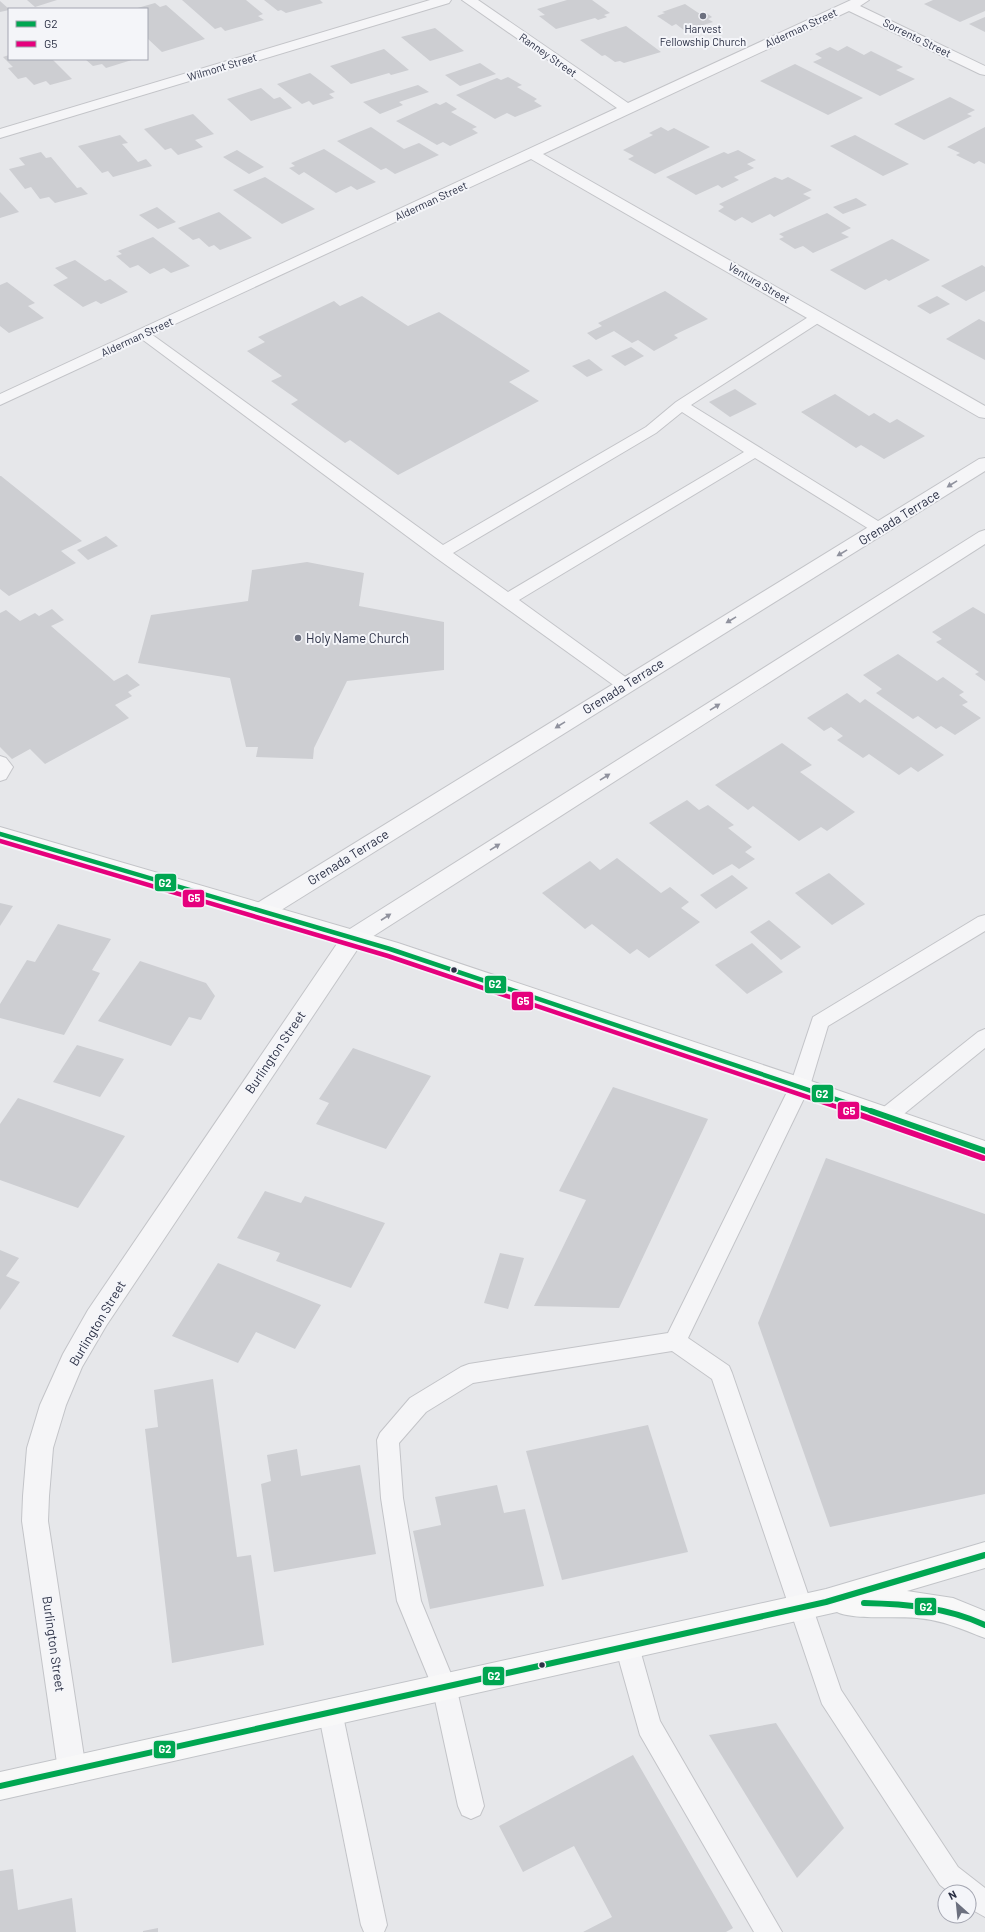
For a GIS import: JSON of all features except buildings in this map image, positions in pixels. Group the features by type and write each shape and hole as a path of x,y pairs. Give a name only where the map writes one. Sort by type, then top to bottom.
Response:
{"main road":[{"path":"0,834 353,938 800,1086 985,1151"},
{"path":"0,1786 330,1711 814,1605 985,1555"},
{"path":"814,1605 921,1604 972,1617 985,1625"}],"street":[{"name":"Wilmont Street","path":"0,134 444,0"},
{"name":"Ranney Street","path":"469,0 627,109"},
{"name":"Alderman Street","path":"0,400 856,3"},
{"name":"Sorrento Street","path":"856,3 985,71"},
{"name":"Ventura Street","path":"532,154 985,413"},
{"name":"Grenada Terrace","path":"262,911 985,463"},
{"path":"353,938 985,536"},
{"name":"Burlington Street","path":"72,1770 36,1521 40,1448 53,1406 72,1362 97,1318 353,938"}],"lane":[{"path":"441,553 652,430 681,406 818,317"},
{"path":"142,334 441,553 625,685"},
{"path":"681,406 880,529"},
{"path":"507,600 754,452"},
{"path":"0,762 4,767 0,775"},
{"path":"675,1341 800,1086 820,1022 985,922"},
{"path":"887,1116 985,1037"},
{"path":"471,1806 444,1686 409,1601 392,1498 388,1440 418,1405 469,1374 675,1341 721,1373 814,1605 831,1696 949,1876 985,1904"},
{"path":"627,1646 649,1726 769,1932"},
{"path":"330,1711 374,1925"}],"transit line":[{"name":"G2","path":"0,834 390,949 800,1086 985,1151"},
{"name":"G5","path":"0,841 388,956 798,1093 983,1158"},
{"name":"G2","path":"0,1786 826,1602 985,1555"},
{"name":"G2","path":"864,1603 926,1607 956,1613 985,1625"}],"place":[{"name":"Harvest Fellowship Church","path":"703,16"},
{"name":"Holy Name Church","path":"298,638"}]}
